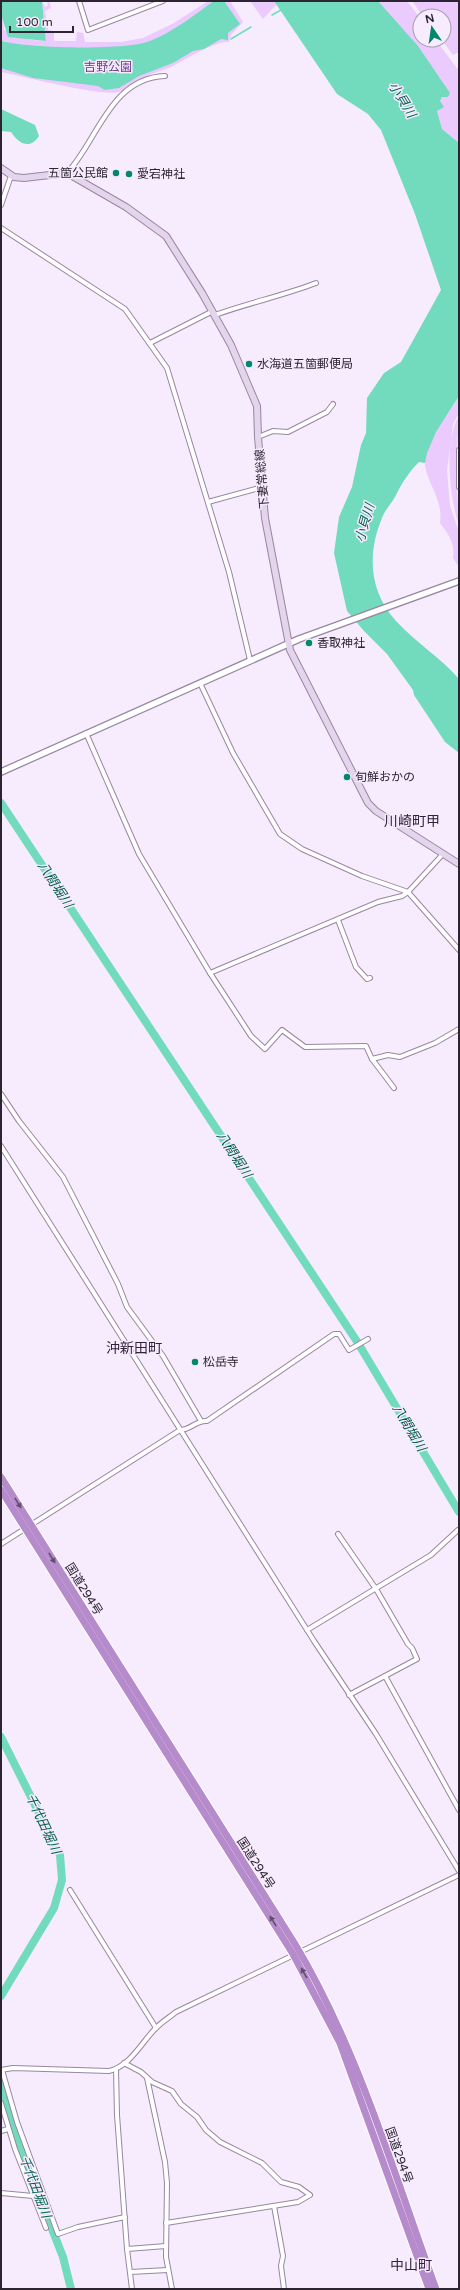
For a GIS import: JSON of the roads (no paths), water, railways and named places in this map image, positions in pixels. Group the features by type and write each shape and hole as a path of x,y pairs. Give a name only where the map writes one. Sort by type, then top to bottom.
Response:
{"highway":[{"name":"国道294号","path":"1,1477 29,1527 323,1993 345,2040 436,2289"},
{"name":"国道294号","path":"1,1490 29,1527"},
{"name":"国道294号","path":"297,1953 342,2048 429,2289"}],"main road":[{"path":"1,168 11,176 24,178 67,173"},
{"name":"下妻常総線","path":"67,173 126,206 166,236 214,313 255,398 258,419 258,437 265,518 288,643 368,803 376,811 459,864"}],"street":[{"path":"79,1 88,30 163,1"},
{"path":"67,173 80,159 117,98 139,82 165,76"},
{"path":"1,205 11,176"},
{"path":"1,228 125,309 167,368 229,572 250,660"},
{"path":"150,343 214,313 284,295 316,283"},
{"path":"258,437 273,431 288,432 327,412 333,404"},
{"path":"459,450 459,487"},
{"path":"208,502 263,487"},
{"path":"1,772 86,732 288,643 459,581"},
{"path":"200,682 233,753 280,834 302,849 362,876 408,892 459,950"},
{"path":"86,732 139,854 210,973 251,1036 265,1049 282,1030 305,1047 366,1046 372,1059 394,1088"},
{"path":"210,973 273,945 338,920 378,902 402,896 408,892 443,854"},
{"path":"338,920 356,967 368,979 370,978"},
{"path":"372,1059 388,1055 400,1057 435,1043 459,1029"},
{"path":"1,1094 18,1121 63,1177 118,1284 127,1307 163,1356 201,1421"},
{"path":"1,1146 307,1630 376,1734 459,1871"},
{"path":"1,1544 180,1430 187,1430 201,1421 207,1421 334,1334 339,1334 349,1350 368,1339"},
{"path":"307,1630 431,1555 458,1530"},
{"path":"338,1534 376,1589 408,1644 412,1648 417,1659 349,1695"},
{"path":"385,1676 459,1810"},
{"path":"125,2217 84,2225 58,2234 17,2122 2,2070 13,2068 109,2071 116,2069 124,2064 156,2028 176,2012 459,1876"},
{"path":"70,1890 156,2028"},
{"path":"124,2064 172,2091 181,2104 197,2117 206,2130 220,2142 262,2163 281,2182 299,2187 310,2194 298,2202 166,2223"},
{"path":"116,2069 117,2115 127,2248 132,2289"},
{"path":"147,2078 165,2162 167,2183 166,2246 168,2270 172,2289"},
{"path":"1,2102 8,2128 46,2228"},
{"path":"1,2131 8,2128"},
{"path":"1,2193 33,2196 42,2193"},
{"path":"274,2206 283,2256 280,2266 284,2289"},
{"path":"127,2248 166,2246"},
{"path":"130,2272 168,2270"}],"water":[{"path":"1,1 42,1 46,41 8,37 1,14"},
{"name":"吉野公園","path":"214,1 224,1 240,24 228,33 228,40 221,39 204,49 193,51 173,63 139,76 119,88 105,90 98,86 33,78 1,68 1,41 53,47 99,47 137,44 150,41 167,33"},
{"name":"小貝川","path":"274,1 378,1 412,39 412,48 419,48 450,93 448,97 442,97 440,101 444,107 437,111 442,129 459,143 459,396 436,432 427,453 425,463 419,462 412,470 383,515 374,545 373,572 380,597 396,621 459,679 459,753 445,742 414,695 413,690 387,654 347,611 334,553 339,517 352,487 361,445 366,433 367,398 384,373 401,362 441,290 415,214 381,130 368,114 337,94"},
{"path":"1,109 35,125 39,136 36,140 32,143 25,144 17,140 11,132 1,131"}],"waterway":[{"path":"272,15 281,10"},
{"path":"231,39 251,27"},
{"name":"八間堀川","path":"1,803 358,1343 459,1512"},
{"name":"千代田堀川","path":"1,1737 60,1855 62,1880 54,1908 1,1996"},
{"name":"千代田堀川","path":"1,2084 23,2155 63,2257 71,2289"}],"place":[{"name":"五箇公民館","path":"116,173"},
{"name":"愛宕神社","path":"129,174"},
{"name":"水海道五箇郵便局","path":"249,364"},
{"name":"香取神社","path":"309,643"},
{"name":"旬鮮おかの","path":"347,777"},
{"name":"松岳寺","path":"195,1362"}],"district":[{"name":"川崎町甲","path":"412,821"},
{"name":"沖新田町","path":"134,1348"},
{"name":"中山町","path":"411,2265"}]}
